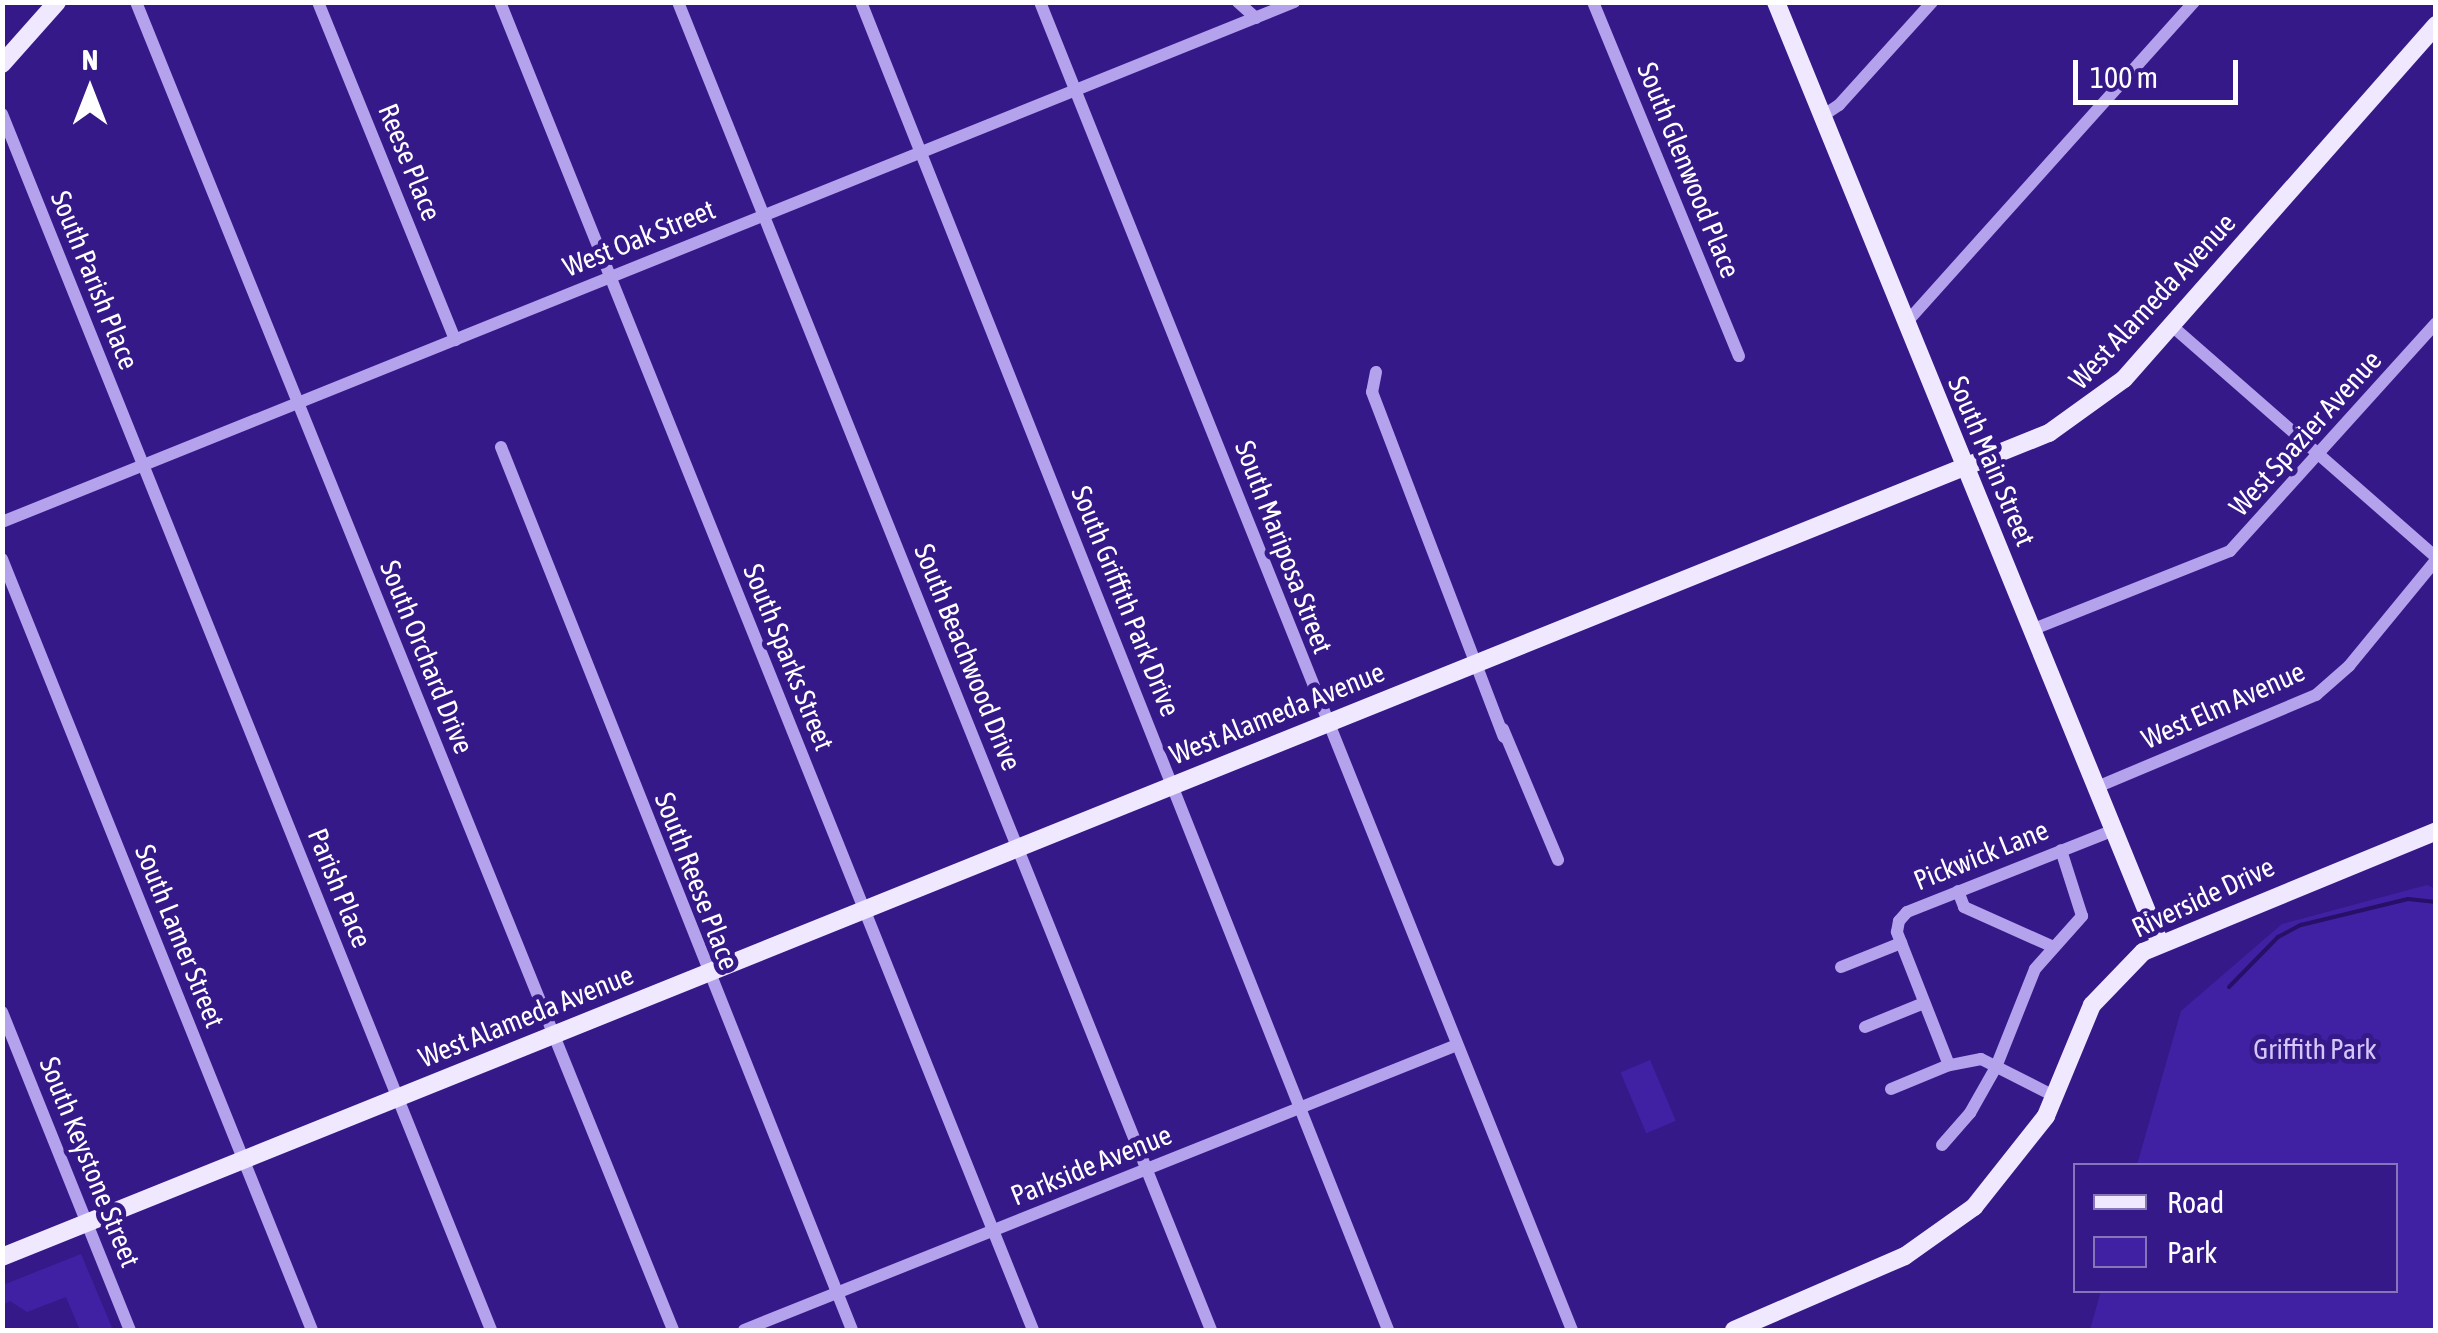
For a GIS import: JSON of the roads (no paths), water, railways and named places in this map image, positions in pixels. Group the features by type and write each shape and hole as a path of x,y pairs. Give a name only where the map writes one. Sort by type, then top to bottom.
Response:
{"main road":[{"path":"2,64 57,2"},
{"name":"South Main Street","path":"1776,2 2160,942"},
{"name":"West Alameda Avenue","path":"2,1257 1964,467 2088,411 2172,326 2436,25"},
{"name":"Riverside Drive","path":"1734,1330 1881,1268 1952,1226 2003,1177 2056,1098 2092,1004 2121,970 2160,942 2436,831"}],"street":[{"name":"South Orchard Drive","path":"136,2 673,1330"},
{"name":"Reese Place","path":"318,2 455,340"},
{"name":"South Sparks Street","path":"500,2 861,910 1033,1330"},
{"name":"South Beachwood Drive","path":"678,2 1212,1330"},
{"name":"South Griffith Park Drive","path":"862,2 1303,1105 1388,1330"},
{"name":"South Mariposa Street","path":"1040,2 1326,724 1572,1330"},
{"path":"1238,2 1256,18"},
{"name":"West Oak Street","path":"2,522 1294,2"},
{"name":"South Glenwood Place","path":"1593,2 1738,356"},
{"path":"1821,117 1840,105 1932,2"},
{"path":"1905,324 2194,2"},
{"name":"South Parish Place","path":"2,114 142,464"},
{"name":"West Spazier Avenue","path":"2034,629 2230,551 2436,323"},
{"path":"2172,326 2436,559"},
{"path":"1376,372 1372,392 1484,687 1558,860"},
{"name":"South Reese Place","path":"501,447 706,973 852,1330"},
{"name":"Parish Place","path":"142,464 491,1330"},
{"name":"South Lamer Street","path":"2,559 312,1330"},
{"name":"West Elm Avenue","path":"2097,787 2316,694 2350,666 2436,559"},
{"name":"Pickwick Lane","path":"1901,943 1898,921 1907,912 2114,830"},
{"path":"1942,1146 1996,1067 2026,985 2051,946 2083,909 2061,850"},
{"path":"1958,891 1964,907 2051,946"},
{"path":"1841,968 1901,943 1948,1065"},
{"path":"1865,1026 1924,1003"},
{"name":"South Keystone Street","path":"2,1012 130,1330"},
{"name":"Parkside Avenue","path":"744,1330 1457,1045"},
{"path":"1891,1089 1974,1057 2056,1098"}],"waterway":[{"path":"2229,987 2278,937 2301,925 2408,899 2436,902"}],"park label":[{"name":"Griffith Park","path":"2315,1049"}]}
